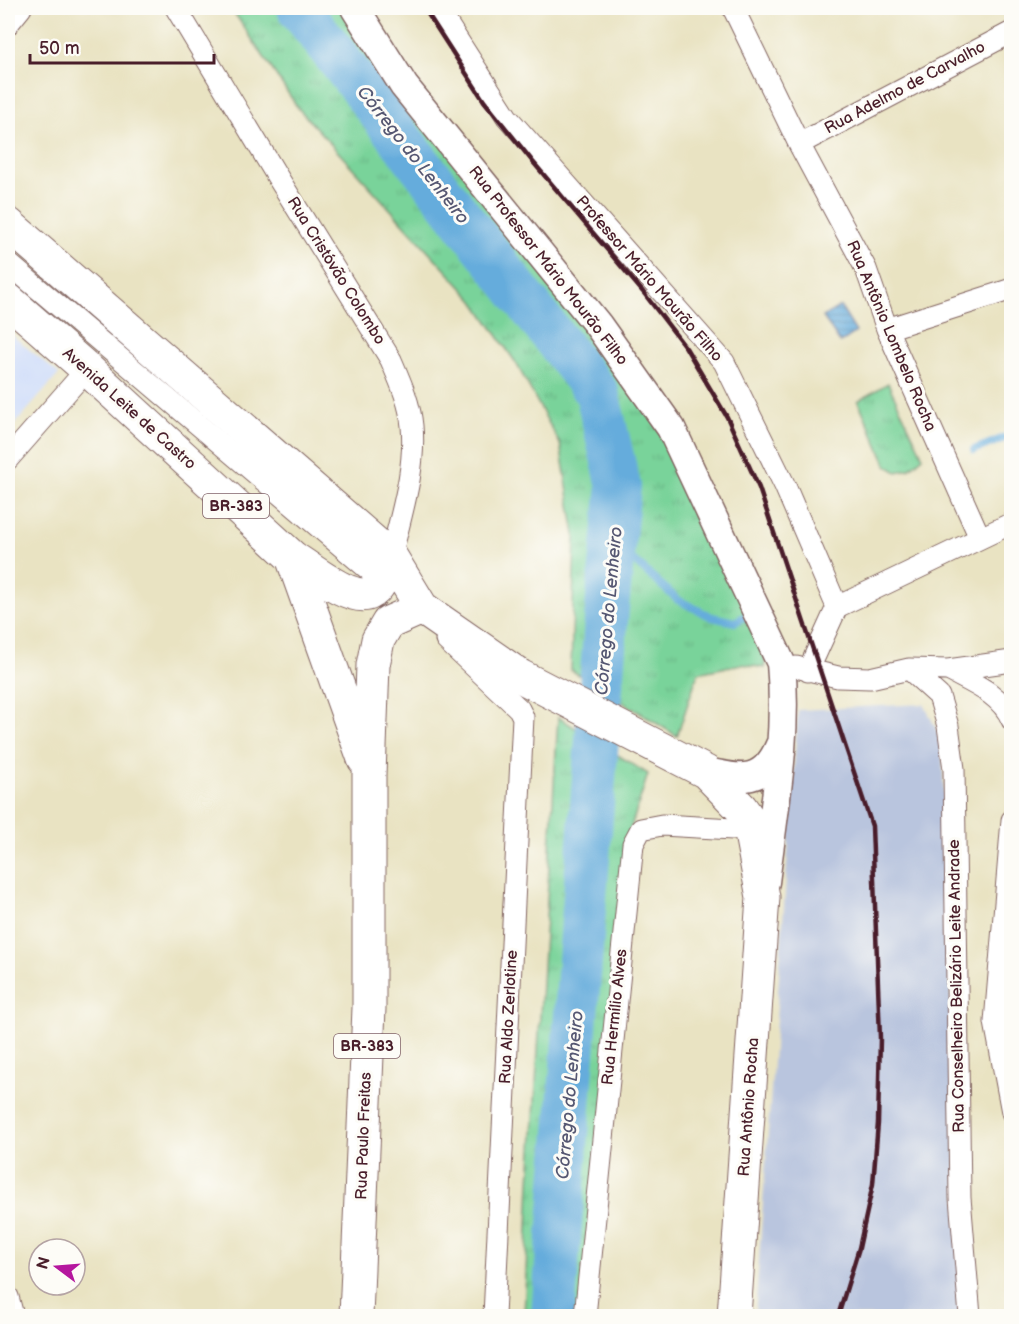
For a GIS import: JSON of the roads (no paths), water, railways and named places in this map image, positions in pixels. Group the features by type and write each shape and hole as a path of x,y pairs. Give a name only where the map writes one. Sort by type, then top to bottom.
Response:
{"highway":[{"path":"8,224 386,568 369,594 365,595 347,592 292,557"},
{"name":"Avenida Leite de Castro","path":"8,300 87,369 292,557 369,775"},
{"name":"Rua Antônio Rocha","path":"386,568 422,608 520,676 694,766 741,808 748,818 763,897 734,1317"},
{"name":"Rua Paulo Freitas","path":"356,1317 369,1008 369,775 373,665 378,640 388,623 422,608"}],"main road":[{"name":"Rua Professor Mário Mourão Filho","path":"355,8 404,86 598,324 670,428 781,663 784,690 782,740"},
{"name":"Rua Antônio Rocha","path":"694,766 729,777 754,776 765,771 775,759 782,740"},
{"name":"Rua Antônio Rocha","path":"763,897 782,740"}],"street":[{"path":"8,24 21,8"},
{"name":"Rua Cristóvão Colombo","path":"176,8 391,360 404,389 412,426 412,465 386,568"},
{"name":"Professor Mário Mourão Filho","path":"437,8 507,117 724,362 785,486 837,607"},
{"name":"Rua Antônio Lombelo Rocha","path":"734,8 799,144 866,269 887,329 980,538"},
{"name":"Rua Adelmo de Carvalho","path":"799,144 1011,32"},
{"path":"8,263 386,568"},
{"path":"887,329 1011,290"},
{"path":"8,459 87,369"},
{"path":"808,671 837,607 1011,523"},
{"name":"Rua Aldo Zerlotine","path":"422,608 429,624 519,709 523,717 494,1317"},
{"path":"781,663 838,677 870,678 909,669 948,669 1011,660"},
{"name":"Rua Conselheiro Belizário Leite Andrade","path":"909,669 939,696 948,726 954,769 960,1198 970,1317"},
{"path":"948,669 989,692 1004,705 1011,720"},
{"path":"1011,820 995,1022 1011,1112"},
{"name":"Rua Hermílio Alves","path":"585,1317 633,844 641,829 662,825 751,830"},
{"path":"8,1297 13,1317"}],"water":[{"path":"840,306 856,332 840,343 823,317"}],"waterway":[{"name":"Córrego do Lenheiro","path":"299,8 597,393 619,486 607,608 553,1316"},
{"path":"974,450 1012,435"},
{"path":"613,542 678,600 712,617 735,622 749,614"}],"railway":[{"path":"424,8 484,101 643,292 686,348 727,417 759,488 872,826 880,1038 878,1123 873,1184 859,1248 838,1316"}]}
